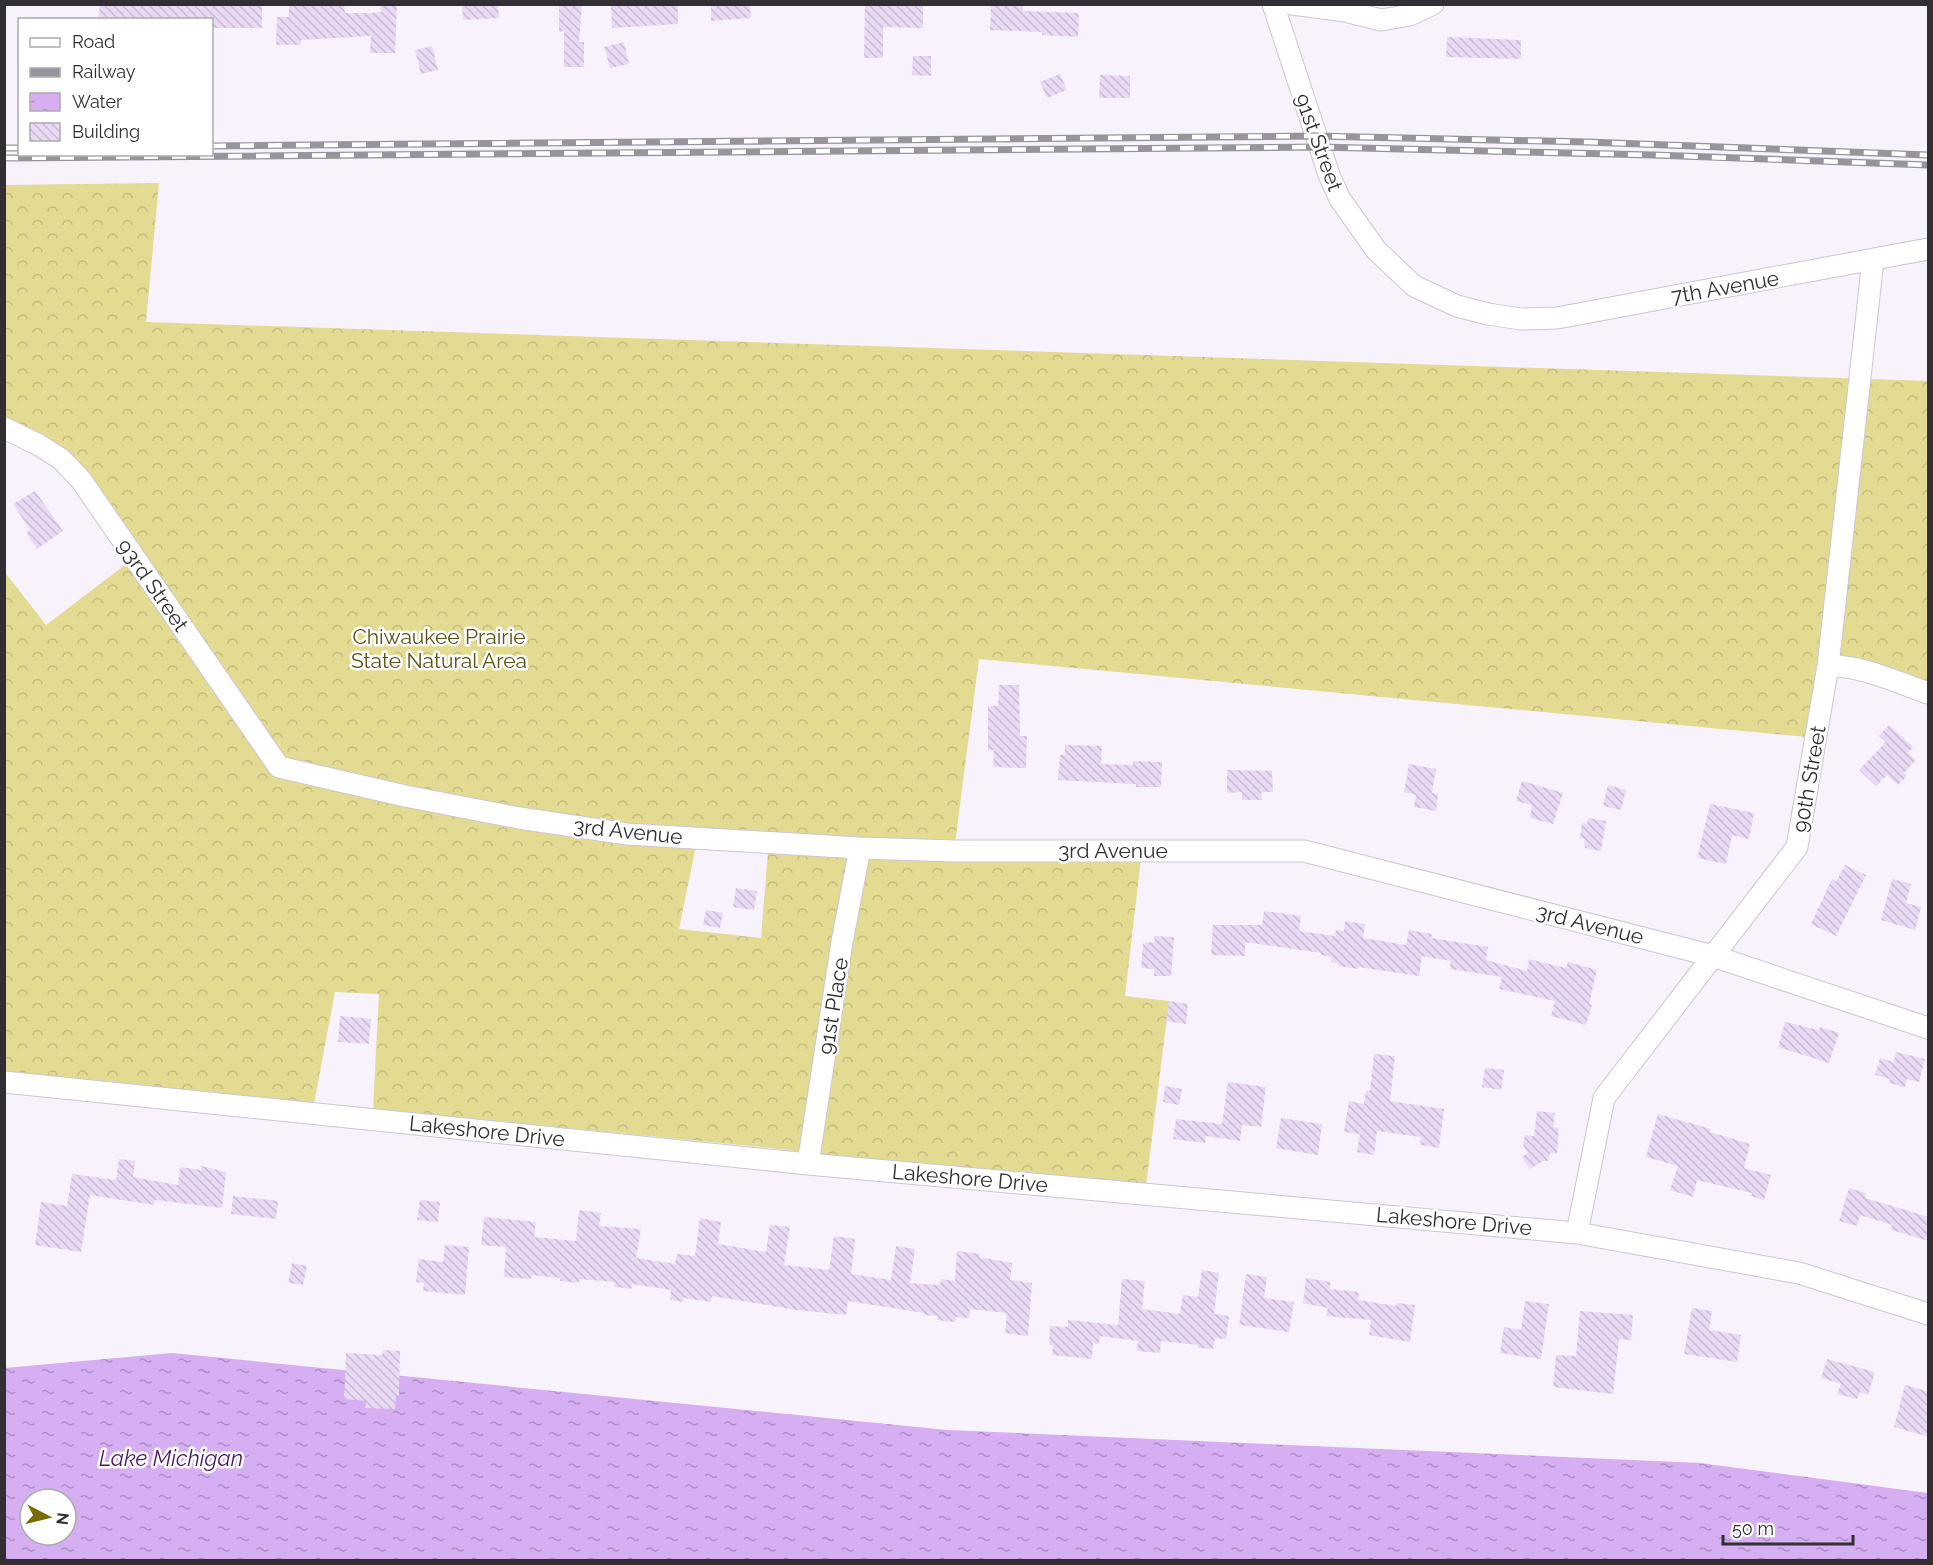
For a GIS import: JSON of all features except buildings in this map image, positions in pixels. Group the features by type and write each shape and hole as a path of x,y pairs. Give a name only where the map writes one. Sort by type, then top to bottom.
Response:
{"street":[{"name":"91st Street","path":"1273,4 1329,176 1340,199 1376,250 1414,286 1457,306 1521,319"},
{"path":"1292,4 1345,11 1381,20 1410,15 1432,4"},
{"name":"7th Avenue","path":"1521,319 1557,318 1929,249"},
{"name":"90th Street","path":"1577,1233 1604,1098 1797,846 1828,666 1872,260"},
{"name":"93rd Street","path":"4,428 61,459 81,480 279,767"},
{"path":"1828,666 1844,665 1860,669 1929,693"},
{"name":"3rd Avenue","path":"279,767 405,796 519,818 627,834 860,848 954,851 1304,851 1713,956 1929,1028"},
{"name":"91st Place","path":"808,1164 842,942 860,848"},
{"name":"Lakeshore Drive","path":"4,1082 808,1164 1577,1233 1799,1273 1929,1314"}],"green space":[{"name":"Chiwaukee Prairie State Natural Area","path":"159,183 146,322 1928,381 1928,685 1820,648 1807,737 979,659 954,851 1142,850 1125,996 1169,1001 1145,1194 761,1147 373,1109 379,994 335,992 314,1104 5,1073 4,571 46,625 138,555 93,485 5,418 5,185","holes":["696,846 768,851 761,938 679,929"]}],"water":[{"name":"Lake Michigan","path":"172,1353 947,1430 1700,1463 1928,1493 1928,1560 5,1560 5,1368"}],"railway":[{"path":"213,146 1315,136 1587,142 1928,155"},
{"path":"4,158 1319,147 1653,155 1928,165"},
{"path":"4,148 18,148"}]}
